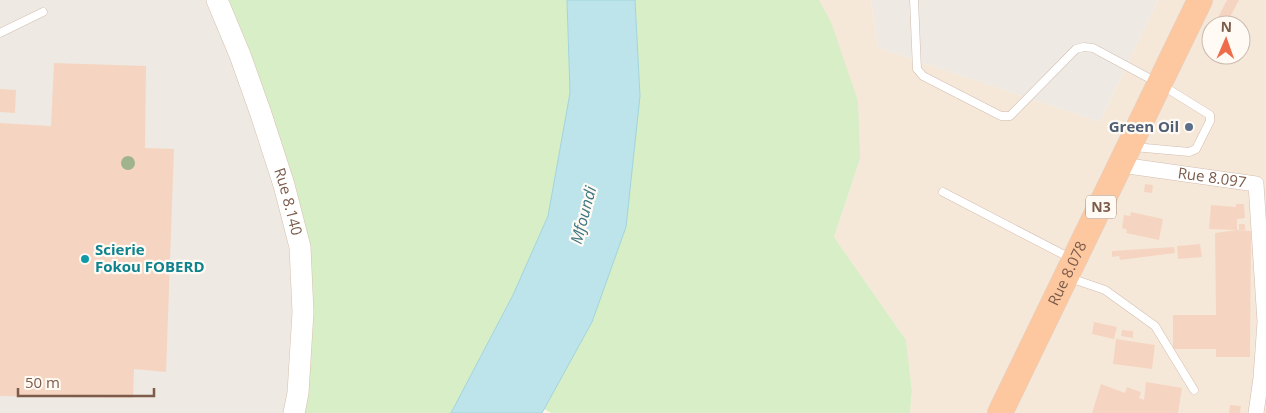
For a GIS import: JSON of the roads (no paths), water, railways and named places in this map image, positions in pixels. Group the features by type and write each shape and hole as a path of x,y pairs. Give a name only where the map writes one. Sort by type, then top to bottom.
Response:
{"highway":[{"name":"Rue 8.078","path":"1000,413 1200,0"}],"main road":[{"name":"Rue 8.140","path":"218,0 264,122 284,185 300,247 303,312 298,393 294,413"}],"street":[{"name":"Rue 8.097","path":"1126,156 1261,185 1266,322 1256,413"}],"lane":[{"path":"914,0 917,69 923,76 1001,116 1010,116 1076,49 1084,47 1093,48 1160,84 1210,115 1210,121 1196,149 1189,152 1126,156"},
{"path":"0,33 43,12"},
{"path":"943,192 1071,268 1155,326 1194,390"}],"water":[{"name":"Mfoundi","path":"567,0 635,0 640,96 626,227 592,322 542,413 451,413 513,295 548,216 570,93"}],"place":[{"name":"Green Oil","path":"1189,127"},
{"name":"Scierie Fokou FOBERD","path":"85,259"}]}
